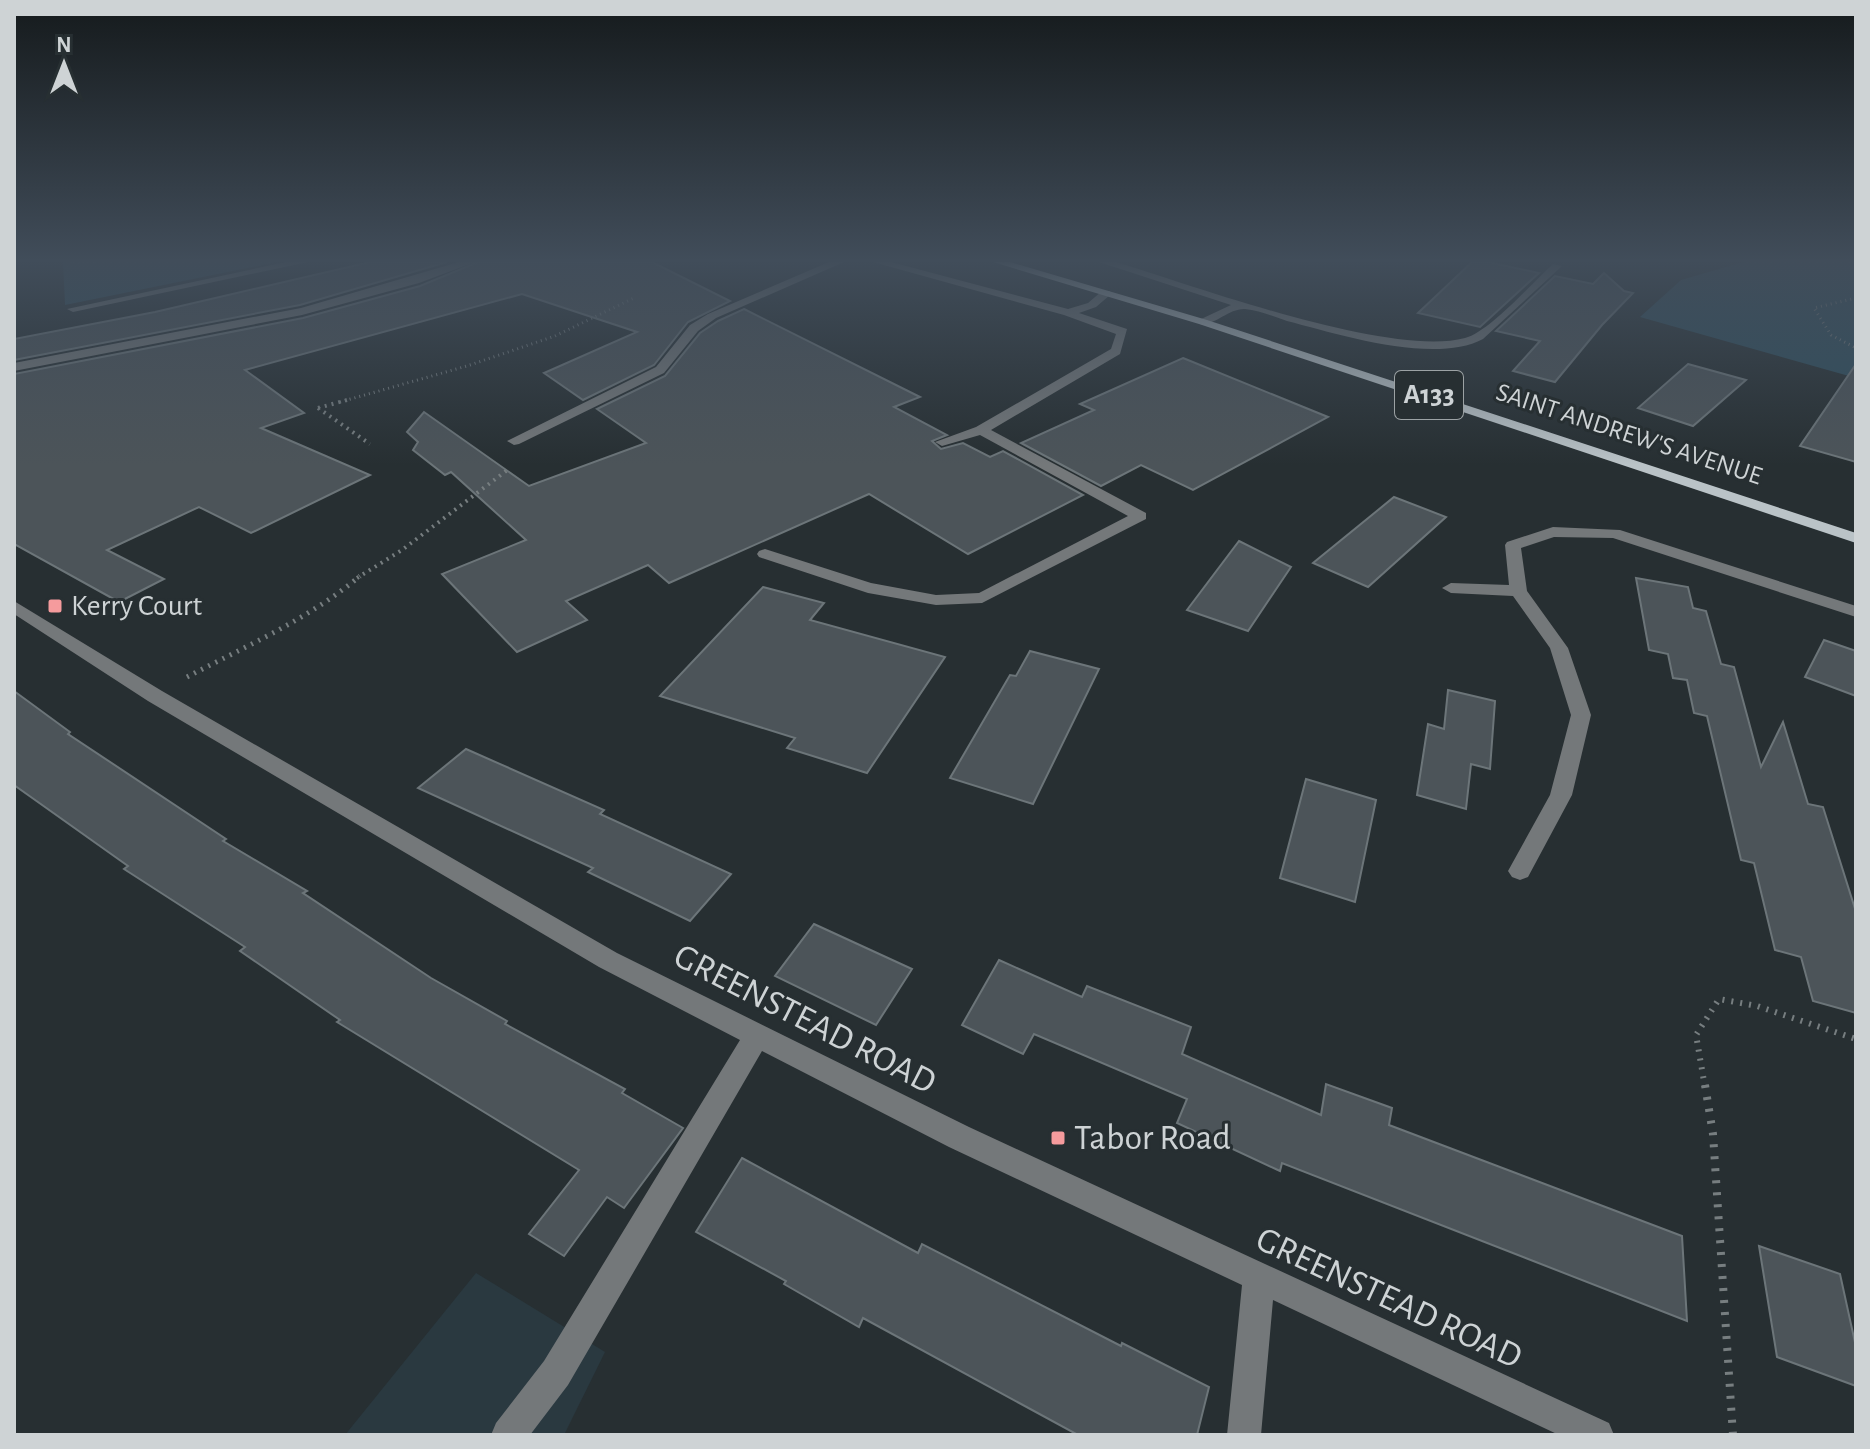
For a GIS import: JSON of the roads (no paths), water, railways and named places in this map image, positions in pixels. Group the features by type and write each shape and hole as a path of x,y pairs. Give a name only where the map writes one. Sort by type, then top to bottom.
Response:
{"main road":[{"name":"SAINT ANDREW'S AVENUE","path":"1226,330 1856,538"}],"street":[{"path":"14,367 214,330"},
{"path":"514,441 660,370 693,330"},
{"path":"942,442 981,430 1116,351 1123,332 1116,330"},
{"path":"1338,330 1415,345 1446,347 1471,341 1484,330"},
{"path":"514,424 534,430"},
{"path":"765,554 868,588 936,600 982,598 1140,516 981,430"},
{"path":"1520,871 1561,795 1581,715 1559,648 1518,591 1513,545 1553,532 1614,533 1856,612"},
{"path":"1451,588 1518,591"},
{"name":"GREENSTEAD ROAD","path":"14,606 155,696 608,960 959,1137 1597,1435"},
{"path":"508,1435 556,1373 757,1035"},
{"path":"1244,1435 1259,1277"}],"place":[{"name":"Kerry Court","path":"55,606"},
{"name":"Tabor Road","path":"1058,1138"}]}
